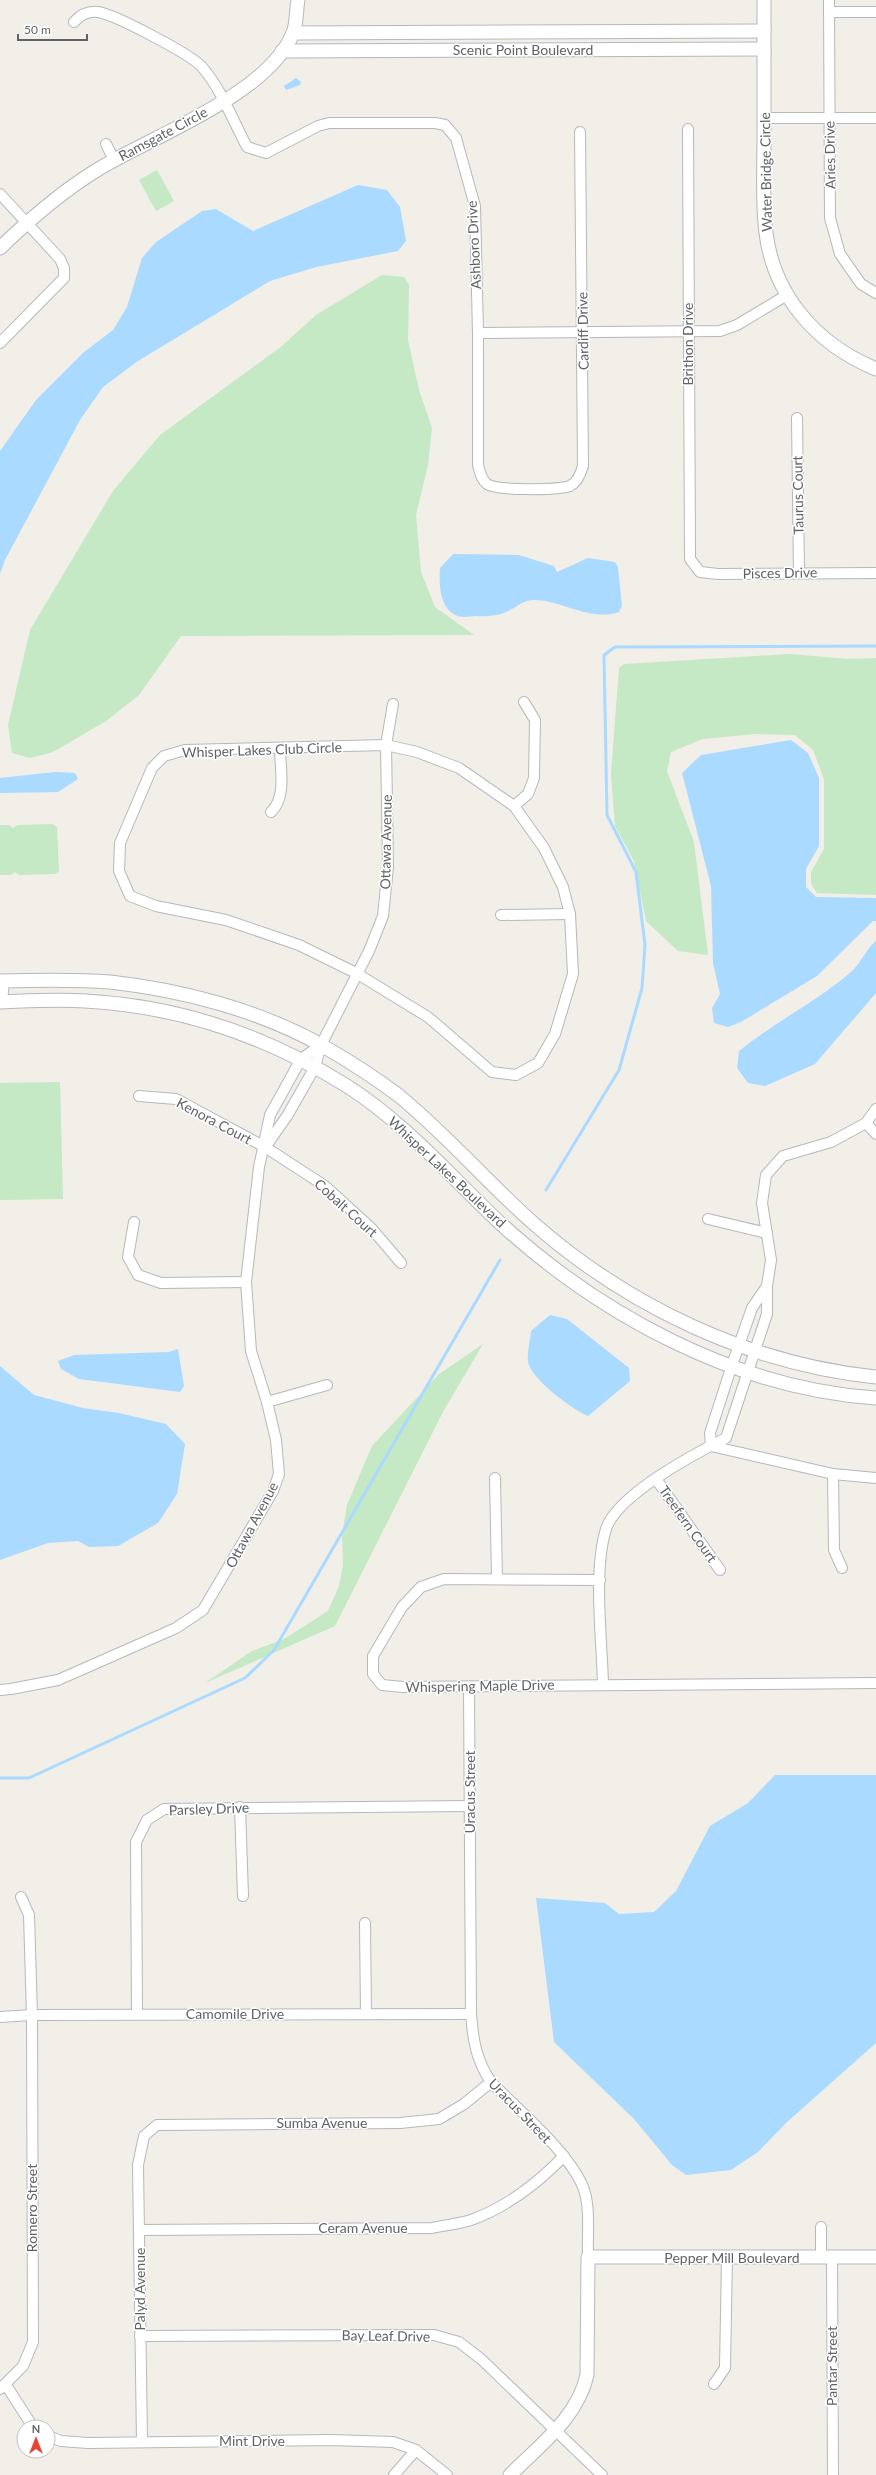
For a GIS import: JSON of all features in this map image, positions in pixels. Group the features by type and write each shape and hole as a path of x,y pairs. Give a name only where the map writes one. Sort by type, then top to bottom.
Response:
{"street":[{"name":"Ramsgate Circle","path":"0,248 27,222 69,189 114,160 224,102 263,72 282,51 293,33 298,0"},
{"name":"Water Bridge Circle","path":"764,0 766,233 772,258 787,295 810,325 828,343 851,358 876,369"},
{"name":"Aries Drive","path":"829,0 830,218 840,254 861,284 876,293"},
{"path":"829,12 876,12"},
{"name":"Ashboro Drive","path":"74,22 86,13 103,13 183,51 202,67 224,102 247,147 266,153 318,126 329,123 435,123 445,125 456,138 475,206 478,333 478,465 480,476 488,484 499,488 531,488"},
{"name":"Scenic Point Boulevard","path":"293,33 764,31"},
{"name":"Scenic Point Boulevard","path":"282,51 764,49"},
{"path":"764,118 876,118"},
{"name":"Brithon Drive","path":"688,129 690,559"},
{"name":"Cardiff Drive","path":"531,488 557,488 571,485 580,476 583,466 583,332 580,132"},
{"path":"106,144 114,160"},
{"path":"0,194 60,259 64,268 64,278 0,343"},
{"path":"478,333 713,332 732,327 787,295"},
{"name":"Taurus Court","path":"798,418 799,573"},
{"name":"Pisces Drive","path":"690,559 700,572 718,574 876,573"},
{"path":"514,806 528,794 534,778 535,720 524,702"},
{"name":"Ottawa Avenue","path":"265,1147 287,1116 315,1067 321,1044 356,973 369,951 383,916 388,867 386,745 393,704"},
{"name":"Whisper Lakes Club Circle","path":"386,745 417,752 459,768 514,806 544,848 563,887 570,914 573,974 555,1034 538,1063 516,1075 492,1072 428,1017 356,973 299,945 241,925 156,906 130,896 119,871 120,843 152,768 164,756 185,750 386,745"},
{"path":"271,812 277,806 281,794 280,748"},
{"path":"501,915 570,914"},
{"name":"Whisper Lakes Boulevard","path":"2,981 69,980 147,987 202,998 264,1019 321,1044 368,1073 399,1096 532,1222 578,1259 642,1301 682,1322 756,1350 824,1369 876,1377"},
{"path":"1,1002 2,981"},
{"name":"Whisper Lakes Boulevard","path":"1,1002 82,1001 157,1009 225,1027 301,1059 350,1088 382,1112 417,1142 537,1256 585,1292 629,1320 679,1344 748,1371 813,1388 876,1398"},
{"name":"Ottawa Avenue","path":"0,1690 11,1690 58,1680 176,1628 203,1610 273,1491 279,1474 276,1440 267,1402 251,1351 246,1282 259,1167 265,1147 270,1115 301,1059 321,1044"},
{"name":"Kenora Court","path":"139,1096 176,1099 265,1147"},
{"path":"603,1684 600,1580 606,1528 629,1497 656,1479 726,1438 767,1314 767,1286 772,1260 762,1203 766,1175 783,1156 831,1142 866,1123 876,1109"},
{"path":"866,1123 876,1134"},
{"name":"Cobalt Court","path":"265,1147 325,1186 372,1229 401,1263"},
{"path":"708,1219 767,1233"},
{"path":"134,1222 128,1257 138,1275 161,1283 246,1282"},
{"path":"711,1446 710,1433 739,1344 752,1308 767,1286"},
{"path":"267,1402 327,1385"},
{"path":"711,1446 833,1474 876,1478"},
{"path":"833,1474 834,1550 842,1568"},
{"path":"495,1478 497,1579"},
{"name":"Treefern Court","path":"656,1479 720,1570"},
{"name":"Whispering Maple Drive","path":"600,1580 444,1579 421,1587 402,1607 373,1656 372,1674 382,1685 469,1688 603,1684 876,1684"},
{"name":"Uracus Street","path":"469,1688 471,2014 473,2045 481,2067 491,2082 564,2156 583,2187 587,2209 587,2375 580,2398 571,2412 510,2475"},
{"name":"Parsley Drive","path":"137,2014 136,1842 147,1820 164,1809 240,1807 470,1806"},
{"path":"240,1807 243,1896"},
{"name":"Romero Street","path":"3,2387 24,2366 33,2342 32,2015 29,1915 21,1897"},
{"path":"365,1923 366,2014"},
{"name":"Camomile Drive","path":"0,2017 32,2015 137,2014 471,2014"},
{"name":"Sumba Avenue","path":"144,2136 157,2125 400,2123 440,2119 464,2104 491,2082"},
{"name":"Palyd Avenue","path":"142,2442 138,2165 144,2136"},
{"name":"Ceram Avenue","path":"140,2230 432,2228 471,2220 511,2201 547,2173 564,2156"},
{"name":"Pantar Street","path":"821,2227 827,2258 833,2475"},
{"name":"Pepper Mill Boulevard","path":"588,2256 876,2258"},
{"path":"714,2384 725,2368 727,2258"},
{"name":"Bay Leaf Drive","path":"140,2336 434,2335 459,2342 481,2358 602,2475"},
{"path":"3,2387 27,2419"},
{"name":"Mint Drive","path":"56,2440 60,2442 393,2442 416,2450 447,2475"},
{"path":"394,2475 416,2450"}],"green space":[{"path":"157,170 174,201 156,211 139,180"},
{"path":"382,275 404,277 409,285 408,340 419,390 432,428 428,465 416,515 421,572 435,607 474,635 181,636 139,695 106,721 53,752 30,758 12,753 8,725 30,630 113,491 160,435 282,346 316,315"},
{"path":"789,654 849,659 876,658 876,895 817,893 811,884 811,872 824,849 824,779 813,750 795,735 756,734 703,739 671,752 667,771 694,842 708,955 678,951 646,921 634,861 615,826 611,774 619,668 624,664"},
{"path":"53,824 57,827 59,871 55,874 19,875 15,872 11,875 0,875 0,825 9,825 13,828 18,825"},
{"path":"60,1082 63,1199 0,1200 0,1083"},
{"path":"483,1344 444,1410 335,1626 205,1683 252,1651 284,1639 328,1611 339,1586 343,1565 342,1535 347,1505 372,1446 439,1374"}],"water":[{"path":"296,78 301,82 300,85 286,90 284,86"},
{"path":"358,185 387,190 400,207 406,241 398,251 316,267 270,281 138,361 103,387 80,420 5,560 0,574 0,451 36,400 84,352 113,330 127,307 142,258 156,242 202,211 216,209 253,231"},
{"path":"453,554 519,555 554,566 557,572 588,558 615,562 618,567 622,606 619,612 598,614 587,613 546,601 532,600 524,602 506,612 495,615 460,617 452,613 447,608 440,588 440,568"},
{"path":"791,740 808,753 819,778 819,846 806,869 806,887 816,897 876,898 876,921 873,921 817,976 741,1022 728,1027 714,1023 712,1008 720,994 713,963 711,886 682,773 701,755"},
{"path":"55,772 75,773 78,779 58,792 0,793 0,778"},
{"path":"876,941 876,993 815,1064 765,1086 748,1083 737,1068 739,1051 838,983 855,968 869,948"},
{"path":"550,1315 567,1319 629,1368 630,1381 588,1416 563,1401 544,1385 531,1369 528,1362 531,1331"},
{"path":"178,1349 184,1386 180,1392 79,1379 61,1369 58,1361 74,1355 169,1352"},
{"path":"0,1366 34,1395 83,1408 119,1413 166,1424 185,1444 177,1494 158,1523 118,1546 89,1547 78,1541 48,1543 0,1560"},
{"path":"775,1775 876,1775 876,2043 787,2122 758,2152 731,2170 686,2175 672,2165 634,2119 554,2042 536,1898 605,1903 619,1914 654,1912 676,1891 710,1826 748,1803"}],"waterway":[{"path":"546,1190 619,1070 642,988 645,945 636,872 607,815 604,655 615,647 876,646"},
{"path":"0,1778 29,1778 245,1678 274,1650 500,1260"}]}
